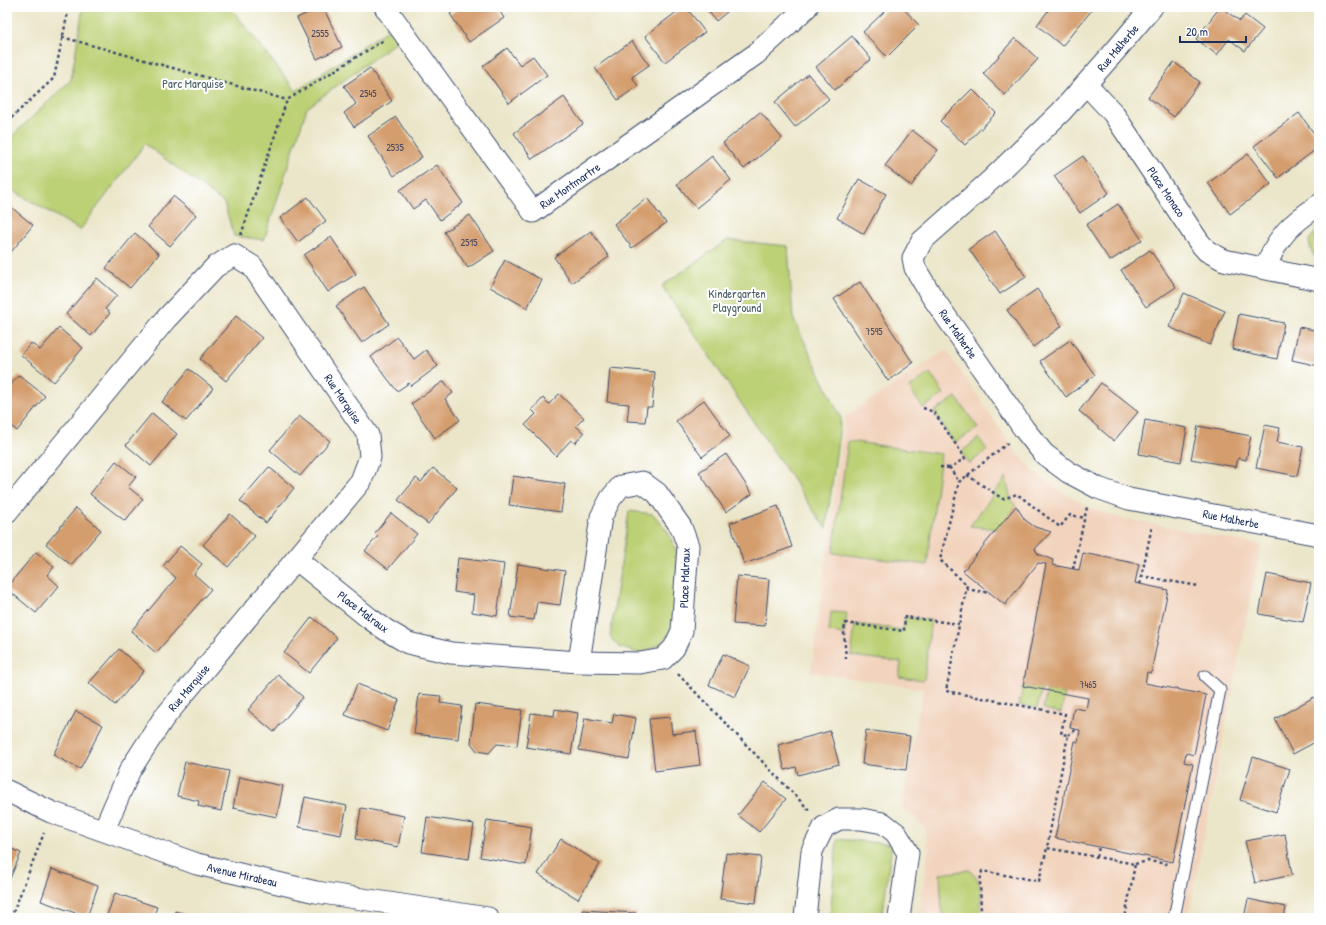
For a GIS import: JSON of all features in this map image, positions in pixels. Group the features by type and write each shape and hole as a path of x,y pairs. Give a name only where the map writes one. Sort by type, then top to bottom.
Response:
{"street":[{"name":"Rue Montmartre","path":"385,7 533,212 756,54 807,7"},
{"name":"Rue Malherbe","path":"1152,7 1086,85 1003,169 922,241 913,258 915,268 921,280 1024,429 1044,454 1068,472 1098,488 1129,499 1319,536"},
{"name":"Place Monaco","path":"1086,85 1113,113 1199,242 1207,251 1224,260 1319,280"},
{"path":"1266,268 1270,254 1278,240 1294,224 1319,205"},
{"path":"7,512 166,319 215,267 234,255"},
{"name":"Rue Marquise","path":"104,830 130,770 163,719 297,560 361,481 370,457 368,435 252,266 234,255"},
{"name":"Place Malraux","path":"297,560 369,618 408,643 451,653 579,662 640,663 663,659 674,648 682,631 688,546 681,527 657,493 642,482 621,486 611,498 601,517 579,662"},
{"name":"Avenue Mirabeau","path":"7,791 51,812 197,864 316,892 488,918"},
{"path":"804,918 812,851 824,827 839,819 861,819 883,822 896,833 908,853 899,918"}],"lane":[{"path":"1174,918 1220,690 1205,676"}],"path":[{"path":"7,122 54,78 69,7"},
{"path":"234,255 287,100 401,30"},
{"path":"62,37 287,100"},
{"path":"923,408 934,412 965,458 950,468 940,467"},
{"path":"1011,440 959,482 940,560 966,585 946,692 1065,714 1061,734 1068,735 1077,729"},
{"path":"950,468 959,482"},
{"path":"967,475 1003,499 1017,494 1060,527 1070,515 1085,518"},
{"path":"1073,569 1088,504"},
{"path":"1140,584 1153,522"},
{"path":"1141,576 1198,586"},
{"path":"966,589 990,593"},
{"path":"846,659 845,623 904,630 906,617 959,624"},
{"path":"675,670 814,815"},
{"path":"1012,918 981,914 980,882 982,871 1040,881 1068,735"},
{"path":"11,918 51,812"},
{"path":"1097,857 1099,847"},
{"path":"1047,848 1135,864 1148,861 1184,867"},
{"path":"1125,918 1135,864"}],"shaded area":[{"path":"946,350 1017,453 1035,472 1059,490 1090,508 1116,517 1261,545 1188,918 919,918 928,849 927,839 925,829 918,820 902,807 923,689 811,672 845,417"}],"green space":[{"name":"Parc Marquise","path":"83,7 230,7 296,91 393,26 401,38 307,108 264,240 234,236 224,203 145,144 80,230 7,187 7,141 71,80"},
{"path":"1319,228 1319,260 1312,252 1309,240"},
{"name":"Kindergarten Playground","path":"727,240 788,246 793,318 841,418 826,529 662,286"},
{"path":"930,373 944,394 923,408 909,388"},
{"path":"956,397 978,428 954,443 934,412"},
{"path":"979,438 987,450 969,464 961,452"},
{"path":"848,441 941,454 927,565 833,553"},
{"path":"1006,477 1010,497 1016,506 998,529 970,526"},
{"path":"629,511 653,514 668,532 677,553 674,627 662,643 641,654 619,647 610,637"},
{"path":"831,612 847,613 844,634 829,632"},
{"path":"905,617 931,620 924,680 899,677 901,662 851,656 855,624 903,630"},
{"path":"1023,686 1042,689 1037,708 1019,705"},
{"path":"1047,690 1065,694 1061,713 1043,709"},
{"path":"837,839 892,844 882,918 830,918"},
{"path":"969,870 977,878 979,884 981,895 981,914 1012,918 944,918 942,914 940,874"}],"building":[{"path":"323,7 342,47 317,59 297,18"},
{"path":"461,7 497,7 504,18 469,42 450,14"},
{"path":"683,7 686,7 705,32 665,62 645,36"},
{"path":"705,7 733,7 716,21"},
{"path":"889,7 902,7 919,25 887,57 863,32"},
{"path":"1051,7 1089,7 1092,10 1062,46 1037,25"},
{"path":"1220,7 1240,21 1245,15 1263,29 1245,51 1229,39 1217,55 1196,39"},
{"path":"852,36 871,59 835,90 816,67"},
{"path":"1015,38 1038,59 1005,95 983,74"},
{"path":"632,41 649,65 632,77 638,86 618,100 595,68"},
{"path":"507,48 520,65 533,56 547,75 509,103 483,66"},
{"path":"1174,62 1200,82 1174,117 1148,97"},
{"path":"370,68 392,101 354,127 344,113 356,104 344,86"},
{"path":"808,74 829,99 795,127 775,102"},
{"path":"972,89 996,113 965,145 940,121"},
{"path":"564,97 583,124 532,159 514,133"},
{"path":"760,112 782,138 744,169 723,143"},
{"path":"1299,113 1319,140 1319,147 1278,178 1254,146"},
{"path":"396,117 422,157 394,176 368,136"},
{"path":"912,130 938,150 911,186 885,166"},
{"path":"1248,154 1271,184 1230,214 1208,183"},
{"path":"712,156 731,180 696,208 677,184"},
{"path":"1083,156 1109,193 1080,213 1054,176"},
{"path":"437,165 463,203 440,220 426,200 413,209 400,190"},
{"path":"859,179 886,194 864,234 837,218"},
{"path":"173,196 196,215 170,246 148,227"},
{"path":"308,197 326,221 298,242 280,218"},
{"path":"647,198 666,223 632,248 614,224"},
{"path":"1118,204 1142,240 1110,261 1086,225"},
{"path":"11,207 33,225 7,257 7,212"},
{"path":"470,215 494,251 468,268 444,232"},
{"path":"591,231 609,257 572,283 554,257"},
{"path":"995,231 1026,277 1000,294 969,249"},
{"path":"135,233 159,254 130,288 106,268"},
{"path":"331,237 356,274 328,292 304,255"},
{"path":"1150,250 1176,287 1146,307 1121,270"},
{"path":"505,260 542,280 527,308 490,287"},
{"path":"97,278 117,295 105,309 110,313 91,336 66,314"},
{"path":"860,282 913,363 888,381 834,299"},
{"path":"364,287 389,324 362,343 336,306"},
{"path":"1037,289 1062,326 1033,347 1007,310"},
{"path":"1184,293 1225,311 1210,345 1169,327"},
{"path":"1239,314 1284,323 1277,359 1232,349"},
{"path":"236,316 262,338 226,381 200,359"},
{"path":"1299,327 1319,331 1319,366 1292,360"},
{"path":"59,328 83,348 54,382 21,355 31,343 40,350"},
{"path":"397,337 414,359 426,350 438,366 411,386 409,383 397,391 371,357"},
{"path":"1070,340 1095,375 1066,397 1040,361"},
{"path":"610,368 655,372 652,407 647,407 645,422 627,421 629,404 607,402"},
{"path":"189,369 213,388 186,421 162,402"},
{"path":"19,375 45,396 17,431 7,423 7,389"},
{"path":"444,381 453,393 445,399 460,420 435,438 411,404"},
{"path":"1101,383 1138,412 1114,441 1079,411"},
{"path":"559,394 584,418 576,426 584,433 575,443 571,440 556,456 525,425 536,414 532,410 543,398 549,404"},
{"path":"704,400 730,436 702,457 676,421"},
{"path":"152,413 177,434 151,466 126,445"},
{"path":"299,416 330,441 300,476 270,450"},
{"path":"1145,420 1187,428 1181,462 1139,454"},
{"path":"1265,425 1280,428 1277,442 1303,447 1297,476 1256,468"},
{"path":"1198,426 1251,436 1246,460 1238,458 1236,467 1191,459"},
{"path":"726,454 752,494 726,512 699,472"},
{"path":"116,461 136,477 128,487 143,499 125,521 90,494"},
{"path":"269,467 294,488 266,523 240,501"},
{"path":"433,468 457,488 428,524 398,500 416,478 421,482"},
{"path":"513,476 565,484 561,512 509,505"},
{"path":"778,506 792,547 744,564 730,523"},
{"path":"1016,506 1025,520 1035,527 1051,532 1035,549 1038,554 1053,560 1052,565 1079,570 1083,553 1139,564 1135,583 1168,590 1151,673 1147,672 1145,683 1206,695 1194,755 1186,753 1184,762 1193,764 1173,862 1055,838 1075,741 1078,742 1080,730 1070,728 1074,708 1086,710 1088,698 1023,686 1046,564 1038,563 1005,605 963,571"},
{"path":"76,508 101,530 71,565 46,544"},
{"path":"391,513 417,534 388,569 365,551 378,536 375,533"},
{"path":"230,514 255,536 228,567 203,545"},
{"path":"180,546 202,564 194,574 211,589 156,653 131,631 176,578 163,566"},
{"path":"36,552 54,567 47,575 59,586 36,613 7,589 7,587"},
{"path":"458,558 504,564 497,616 472,612 474,595 454,592"},
{"path":"518,564 565,571 560,605 537,602 534,620 510,617"},
{"path":"1267,574 1311,583 1303,622 1259,614"},
{"path":"737,576 769,579 765,626 733,624"},
{"path":"312,617 337,638 309,673 284,653"},
{"path":"119,649 144,671 115,705 89,683"},
{"path":"723,654 750,666 735,697 709,685"},
{"path":"278,675 303,697 274,732 248,710"},
{"path":"357,684 399,700 387,731 345,715"},
{"path":"419,694 441,696 440,703 462,706 458,739 414,734"},
{"path":"1314,697 1319,707 1319,740 1293,754 1275,719"},
{"path":"475,704 522,710 517,746 497,744 489,753 477,751 471,743"},
{"path":"555,709 578,713 571,754 526,747 531,713 554,716"},
{"path":"76,711 103,725 80,769 53,755"},
{"path":"614,714 636,718 629,759 579,750 585,718 612,723"},
{"path":"670,717 672,734 696,731 700,765 655,771 649,719"},
{"path":"866,730 910,736 906,770 862,764"},
{"path":"830,731 839,764 798,775 796,767 785,770 778,745"},
{"path":"1253,757 1290,769 1276,812 1240,800"},
{"path":"185,762 229,771 221,811 198,806 199,801 177,796"},
{"path":"239,777 283,786 277,817 233,808"},
{"path":"765,782 786,799 759,832 738,815"},
{"path":"305,797 347,806 341,835 299,827"},
{"path":"361,808 404,816 398,847 356,839"},
{"path":"427,817 474,824 469,859 422,852"},
{"path":"487,820 532,827 526,865 480,857"},
{"path":"1285,834 1292,875 1255,883 1245,841"},
{"path":"561,839 600,864 578,899 538,874"},
{"path":"7,847 21,853 8,883 7,883"},
{"path":"726,853 761,857 756,903 720,899"},
{"path":"52,869 98,886 87,917 41,901"},
{"path":"115,893 157,907 153,918 106,918"},
{"path":"1248,899 1286,907 1284,918 1244,918"},
{"path":"582,910 636,913 636,918 582,918"},
{"path":"175,911 197,918 173,918"}]}
